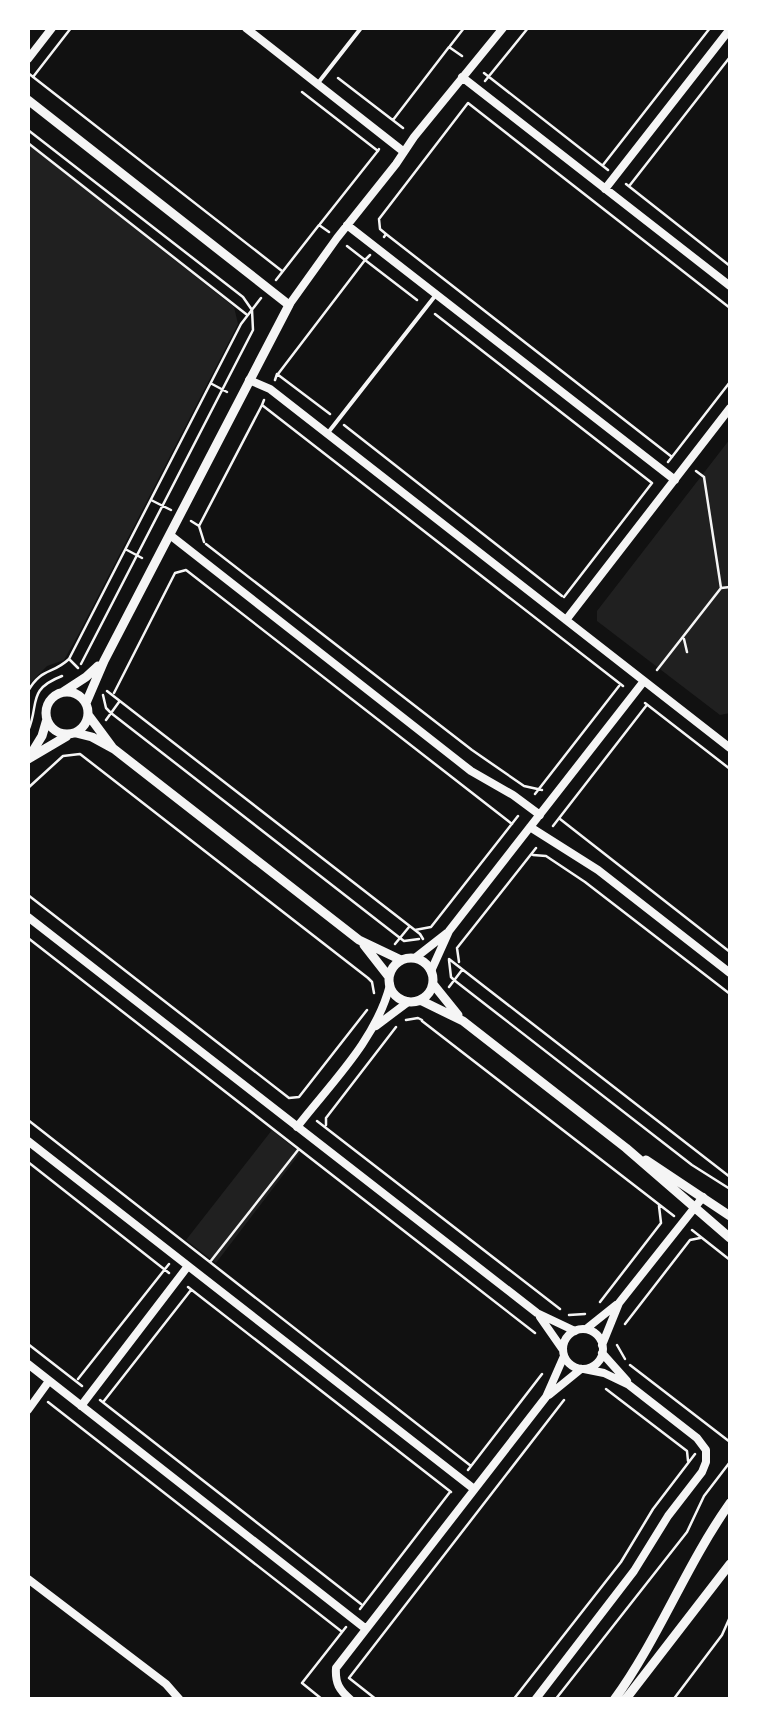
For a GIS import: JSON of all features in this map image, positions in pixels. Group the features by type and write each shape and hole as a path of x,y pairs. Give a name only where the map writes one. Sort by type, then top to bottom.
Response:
{"street":[{"path":"28,59 52,28"},
{"path":"246,28 404,152"},
{"path":"86,703 104,661 289,305 414,137 503,28"},
{"path":"605,189 730,29"},
{"path":"462,77 730,286"},
{"path":"28,100 289,305"},
{"path":"347,225 674,480"},
{"path":"249,380 270,390 730,745"},
{"path":"566,620 730,408"},
{"path":"170,536 471,771 540,814"},
{"path":"29,758 42,736 51,699 104,661"},
{"path":"415,958 449,930 644,680"},
{"path":"63,692 76,694 86,703 89,716 114,749 359,940 401,960"},
{"path":"29,758 82,728 89,716"},
{"path":"47,719 56,731 114,749"},
{"path":"530,828 598,870 730,973"},
{"path":"28,916 537,1313 575,1331 586,1330 596,1335 629,1385"},
{"path":"449,930 431,971 433,984 463,1020 626,1148 730,1238"},
{"path":"359,940 397,996 408,1002"},
{"path":"297,1127 374,1028 396,964 415,958 431,971"},
{"path":"374,1028 408,1002 426,996 433,984"},
{"path":"420,1000 463,1020"},
{"path":"28,1141 474,1489"},
{"path":"626,1148 730,1216"},
{"path":"586,1330 619,1303 703,1197"},
{"path":"81,1406 188,1266"},
{"path":"351,1700 338,1688 336,1668 546,1397 596,1364 619,1303"},
{"path":"535,1700 634,1571 668,1516 702,1472 706,1456 703,1444 629,1385 604,1373 571,1365 537,1313"},
{"path":"546,1397 566,1339 575,1331"},
{"path":"28,1364 366,1628"},
{"path":"28,1410 50,1382"},
{"path":"614,1700 730,1503"},
{"path":"625,1700 730,1564"},
{"path":"28,1579 166,1684 180,1700"}],"lane":[{"path":"318,84 361,28"},
{"path":"327,434 436,294"}],"path":[{"path":"33,77 72,28"},
{"path":"449,47 464,28"},
{"path":"478,90 528,28"},
{"path":"602,166 710,28"},
{"path":"629,186 730,58"},
{"path":"328,70 432,150"},
{"path":"28,73 283,272"},
{"path":"672,457 386,234 380,229 379,218 468,104 730,308"},
{"path":"28,130 243,297 252,310 253,330 108,614 72,672"},
{"path":"28,143 248,315"},
{"path":"320,225 378,151"},
{"path":"386,234 366,260 652,483 564,597"},
{"path":"28,691 42,674 68,659 226,354 248,315 269,289"},
{"path":"662,470 730,382"},
{"path":"199,526 262,404"},
{"path":"687,464 704,477 721,588"},
{"path":"206,544 472,750 524,786 539,788"},
{"path":"113,694 174,576 186,570 512,824"},
{"path":"657,670 721,588 730,587"},
{"path":"684,636 687,652"},
{"path":"68,659 78,667"},
{"path":"28,730 34,699 50,681 66,675"},
{"path":"102,689 113,694 423,939 404,941 111,713 102,689"},
{"path":"28,788 63,756 80,754 372,982 374,994 385,1003"},
{"path":"559,818 730,952"},
{"path":"530,854 546,856 585,882 730,994"},
{"path":"28,896 289,1098 299,1097 366,1011"},
{"path":"387,954 409,926"},
{"path":"28,938 541,1338"},
{"path":"730,1177 448,959 454,980 692,1165 730,1189"},
{"path":"442,996 463,968"},
{"path":"570,1314 557,1308 326,1128 326,1118 403,1018 418,1018 730,1260"},
{"path":"28,1120 471,1466"},
{"path":"210,1262 298,1149"},
{"path":"28,1162 451,1492"},
{"path":"594,1308 661,1223 659,1204"},
{"path":"621,1328 690,1240 702,1238"},
{"path":"76,1382 174,1256"},
{"path":"103,1402 191,1290"},
{"path":"616,1341 628,1363 730,1442"},
{"path":"28,1344 363,1605"},
{"path":"605,1387 687,1451 689,1463"},
{"path":"377,1700 349,1678 571,1391"},
{"path":"39,1395 342,1632"},
{"path":"513,1700 621,1562 652,1509 703,1444"},
{"path":"555,1700 687,1532 704,1496 730,1462"},
{"path":"673,1700 722,1635 730,1617"}],"shaded area":[{"path":"28,144 234,307 238,324 64,660 47,666 28,685"},
{"path":"730,439 730,713 720,715 597,621 597,611"},
{"path":"272,1130 300,1153 216,1263 186,1240"}]}
